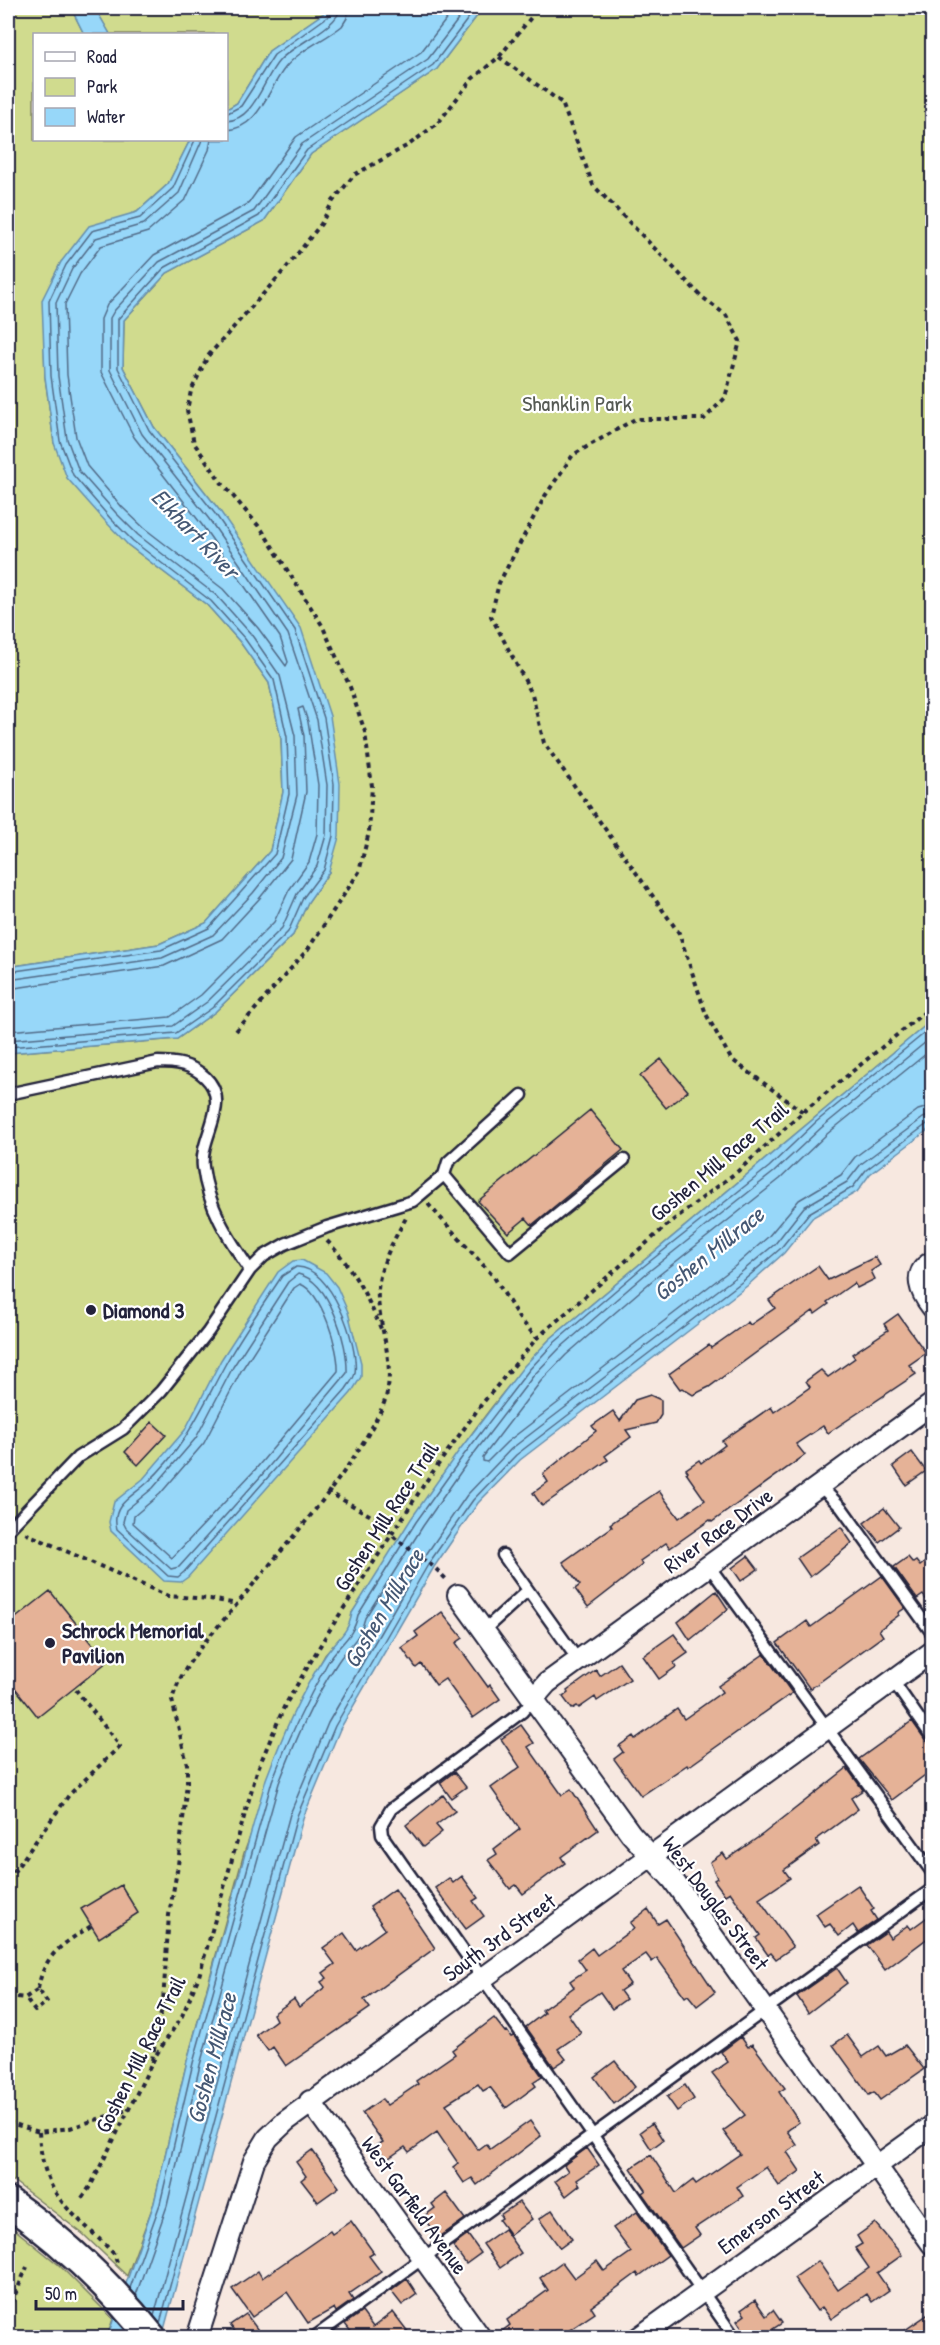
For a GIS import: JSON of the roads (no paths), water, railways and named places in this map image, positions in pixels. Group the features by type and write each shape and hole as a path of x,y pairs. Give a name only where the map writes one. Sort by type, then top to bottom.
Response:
{"main road":[{"path":"8,2202 76,2253 110,2271 152,2337"}],"street":[{"path":"933,1262 924,1268 919,1283 923,1294 933,1307"},
{"name":"River Race Drive","path":"534,1698 547,1683 578,1660 933,1404"},
{"name":"West Douglas Street","path":"458,1595 631,1834 673,1880 933,2244"},
{"name":"South 3rd Street","path":"197,2337 254,2161 268,2138 310,2101 933,1652"},
{"name":"West Garfield Avenue","path":"310,2101 481,2337"},
{"name":"Emerson Street","path":"638,2337 933,2126"}],"lane":[{"path":"8,1094 158,1062 177,1062 201,1074 210,1082 217,1106 206,1139 203,1165 208,1191 222,1229 250,1270"},
{"path":"9,1529 78,1457 123,1429 161,1391 207,1332 250,1270 271,1252 314,1232 392,1209 421,1196 444,1175 448,1162 522,1095"},
{"path":"444,1175 510,1253 624,1160"},
{"path":"820,1486 841,1507 933,1633"},
{"path":"503,1555 578,1660"},
{"path":"709,1566 933,1872"},
{"path":"484,1629 528,1590"},
{"path":"893,1681 933,1737"},
{"path":"534,1698 522,1712 390,1809 381,1826 387,1844 735,2337"},
{"path":"313,2337 933,1889"}],"water":[{"path":"71,8 95,8 109,33 84,33"},
{"name":"Elkhart River","path":"331,8 483,8 437,69 311,154 264,221 167,273 124,320 123,367 154,427 220,511 301,628 330,716 340,784 339,837 329,872 308,902 293,935 215,1012 177,1039 8,1053 8,967 159,944 206,923 270,851 283,792 281,738 269,683 240,642 207,605 128,545 67,478 54,443 45,377 42,300 61,262 89,226 137,212 168,184 190,141 228,141 228,108 237,103 269,51"},
{"name":"Goshen Millrace","path":"932,1020 932,1127 870,1174 857,1192 813,1217 784,1253 747,1286 520,1460 478,1503 434,1567 340,1729 303,1818 162,2337 107,2338 154,2203 187,2061 266,1779 292,1716 316,1670 345,1632 352,1613 411,1519 458,1452 524,1366 550,1339"},
{"path":"302,1260 326,1273 337,1287 348,1312 361,1363 361,1377 351,1393 188,1577 181,1582 164,1581 111,1531 109,1522 114,1502 143,1479 185,1430 221,1360 278,1272 293,1261"}],"place":[{"name":"Diamond 3","path":"91,1310"},
{"name":"Schrock Memorial Pavilion","path":"50,1643"}],"park label":[{"name":"Shanklin Park","path":"577,403"}]}
